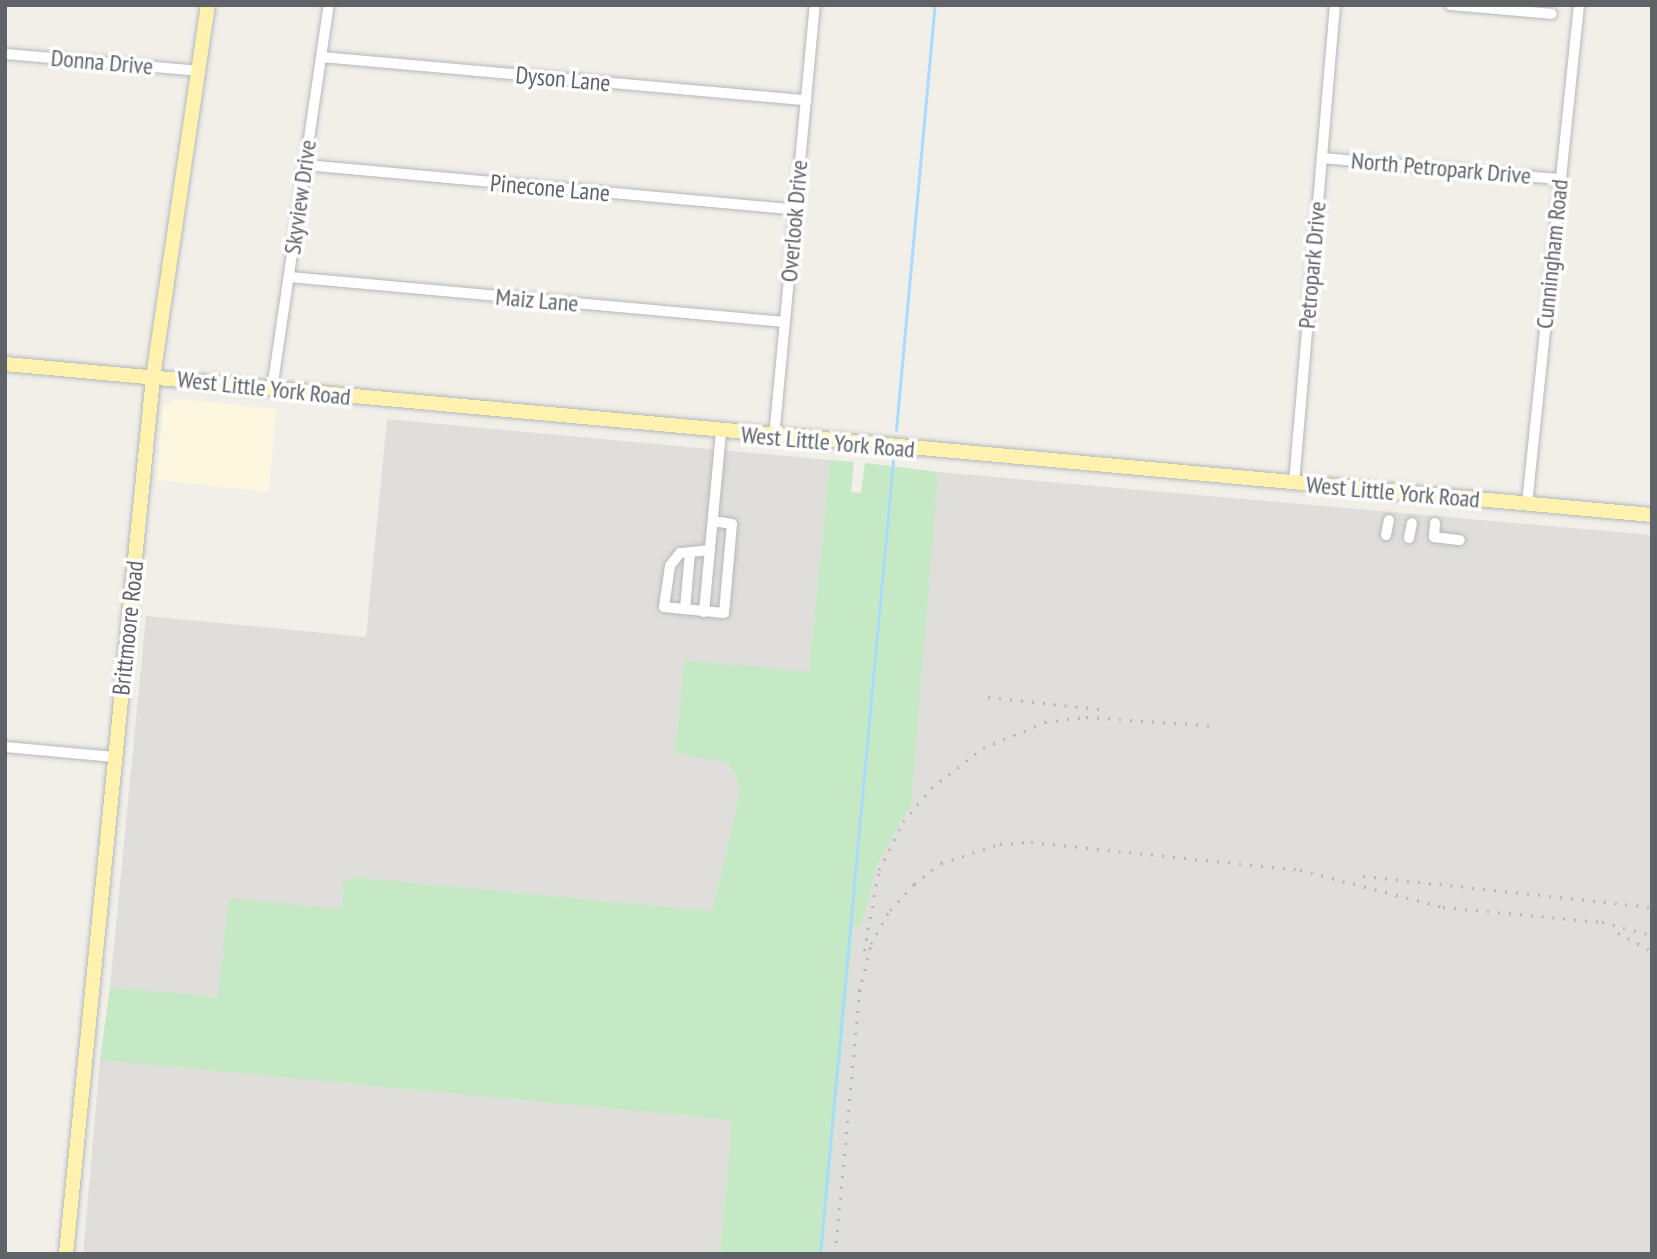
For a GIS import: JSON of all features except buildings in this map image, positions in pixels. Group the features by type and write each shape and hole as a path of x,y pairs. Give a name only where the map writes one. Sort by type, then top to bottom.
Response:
{"main road":[{"name":"Brittmoore Road","path":"66,1254 153,377 208,5"},
{"name":"West Little York Road","path":"5,364 774,437 1652,515"}],"street":[{"name":"Skyview Drive","path":"272,389 329,5"},
{"name":"Overlook Drive","path":"774,437 815,5"},
{"name":"Petropark Drive","path":"1294,483 1335,5"},
{"path":"1450,5 1552,14"},
{"name":"Cunningham Road","path":"1527,504 1579,5"},
{"name":"Donna Drive","path":"5,54 198,71"},
{"name":"Dyson Lane","path":"321,57 806,100"},
{"name":"North Petropark Drive","path":"1322,158 1559,179"},
{"name":"Pinecone Lane","path":"305,165 795,210"},
{"name":"Maiz Lane","path":"289,277 785,323"},
{"path":"704,612 721,432"},
{"path":"1386,535 1389,520"},
{"path":"710,550 680,553 666,582 664,607 704,612 725,611 732,524 713,521"},
{"path":"1409,538 1412,523"},
{"path":"1435,523 1434,537 1460,540"},
{"path":"685,609 690,552"},
{"path":"5,747 115,757"}],"shaded area":[{"path":"176,399 276,409 269,492 157,480 163,407"},
{"path":"387,419 830,460 809,673 684,661 675,753 728,763 741,787 712,911 352,877 343,884 341,909 218,997 110,987 146,616 366,637"},
{"path":"938,472 1652,535 1652,1254 823,1254 854,925 861,925 878,862 908,802"},
{"path":"100,1060 732,1120 720,1254 83,1254"}],"green space":[{"path":"830,460 854,462 851,492 861,493 865,463 938,472 911,805 878,862 861,926 854,925 823,1254 720,1254 732,1120 100,1060 110,987 218,997 229,898 341,909 343,883 352,877 712,911 741,787 728,763 675,753 684,660 809,672"}],"waterway":[{"path":"896,430 935,5"},
{"path":"820,1254 893,461"}],"railway":[{"path":"988,697 1107,710"},
{"path":"864,951 879,870 903,822 931,788 983,748 1045,722 1086,717 1218,726"},
{"path":"859,992 871,944 890,910 914,884 941,863 1000,844 1031,842 1300,870 1443,907 1602,922 1652,935"},
{"path":"1363,876 1652,907"},
{"path":"1618,933 1652,951"},
{"path":"835,1254 860,982"}]}
